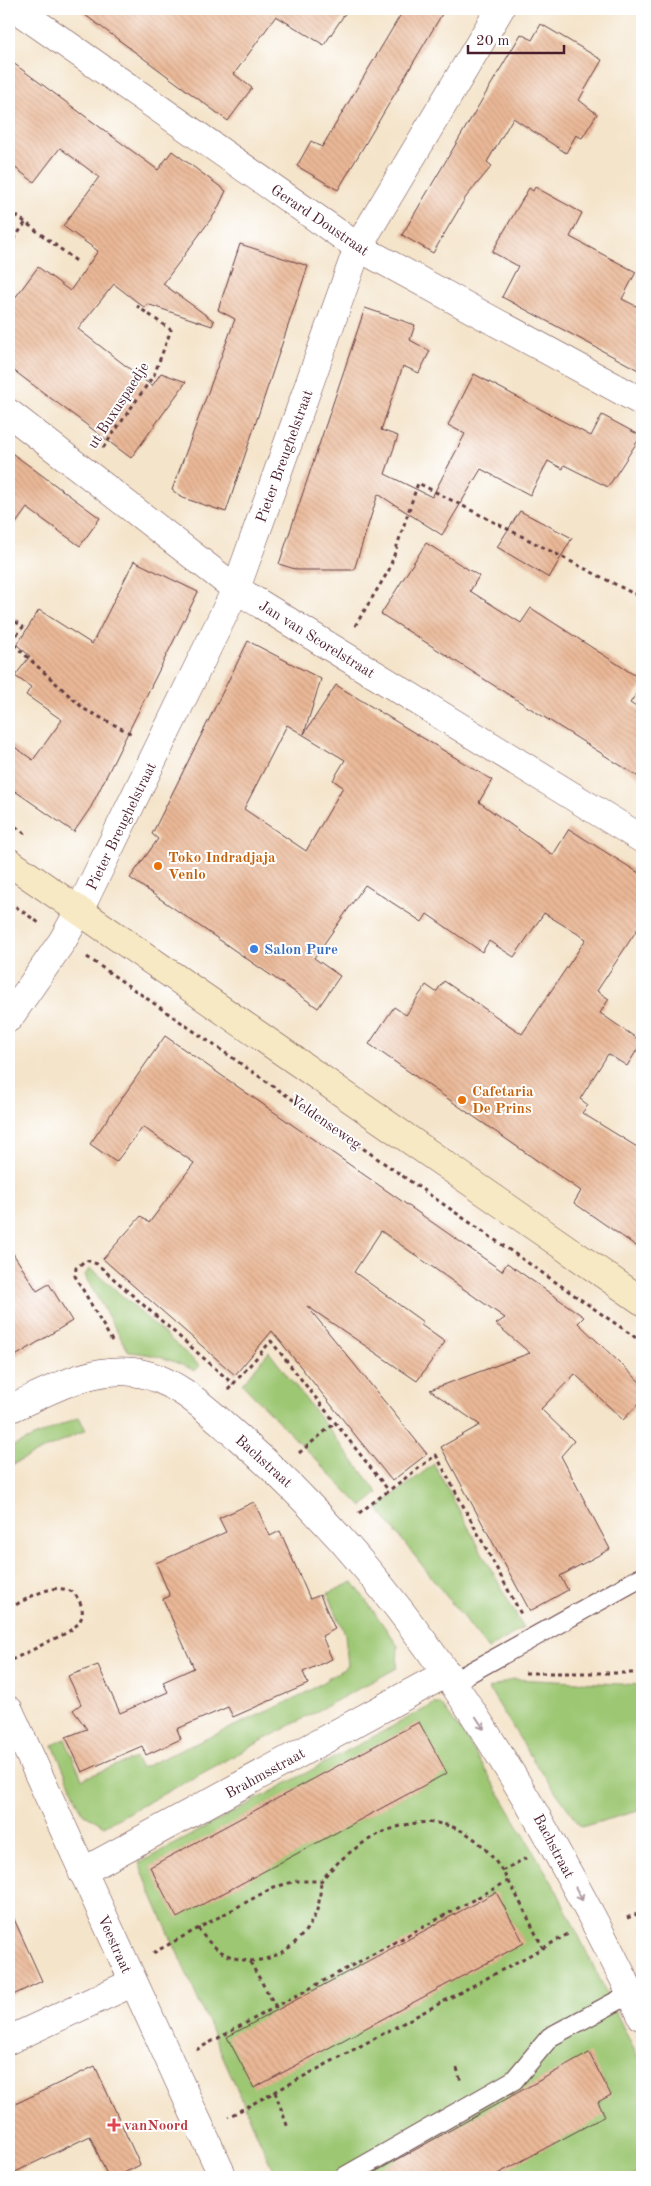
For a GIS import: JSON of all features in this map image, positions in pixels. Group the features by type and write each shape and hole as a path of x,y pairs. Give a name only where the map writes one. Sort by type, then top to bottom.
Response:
{"street":[{"name":"Gerard Doustraat","path":"16,9 358,247 642,402"},
{"name":"Pieter Breughelstraat","path":"9,1018 63,940 79,911 236,589 358,247 500,9"},
{"name":"Jan van Scorelstraat","path":"9,413 236,589 642,839"},
{"path":"9,862 642,1301"},
{"name":"Bachstraat","path":"9,1409 73,1380 109,1371 143,1375 166,1383 197,1402 281,1474 332,1529 402,1611 450,1678 536,1812 637,2005"},
{"name":"Brahmsstraat","path":"82,1872 450,1678"},
{"name":"Veestraat","path":"9,1710 129,1976 223,2177"},
{"path":"9,2040 129,1976"}],"lane":[{"path":"450,1678 498,1658 642,1577"},
{"path":"344,2177 514,2080 550,2037 637,2005"}],"path":[{"path":"9,210 80,263"},
{"path":"9,246 26,222"},
{"name":"ut Buxuspaedje","path":"86,473 154,375 171,330 137,306"},
{"path":"339,653 389,570 418,484 642,598"},
{"path":"9,617 23,627 11,642 84,709 159,748"},
{"name":"Veldenseweg","path":"9,902 642,1342"},
{"path":"116,1349 75,1276 76,1268 86,1260 97,1264 233,1384"},
{"path":"228,1390 270,1341 389,1491"},
{"path":"221,1389 228,1390 235,1396"},
{"path":"298,1454 336,1423"},
{"path":"292,1447 305,1460"},
{"path":"353,1507 359,1514 436,1455 533,1637"},
{"path":"9,1608 49,1589 58,1587 74,1593 82,1609 82,1618 71,1631 9,1661"},
{"path":"498,1658 506,1674 642,1673"},
{"path":"198,1928 214,1948 236,1959 250,1961 268,1959 282,1953 306,1929 315,1914 320,1898 321,1881 341,1859 383,1832 419,1822 438,1823 456,1829 472,1838 487,1850 508,1881 543,1948 201,2131"},
{"path":"129,1976 198,1928 274,1887 297,1882 321,1881"},
{"path":"170,2064 508,1881"},
{"path":"250,1961 276,2007"},
{"path":"275,2092 288,2128"}],"green space":[{"path":"89,1269 98,1274 200,1366 195,1371 163,1358 129,1352 87,1280 85,1275"},
{"path":"269,1352 378,1493 362,1507 242,1384"},
{"path":"79,1417 86,1430 9,1466 9,1448"},
{"path":"434,1464 523,1628 488,1649 377,1508"},
{"path":"353,1582 398,1646 397,1668 104,1826 82,1812 53,1745 65,1739 82,1779 135,1758 141,1768 301,1696 348,1666 345,1634 328,1593"},
{"path":"512,1679 642,1685 642,1810 581,1827 533,1760 489,1689"},
{"path":"434,1704 441,1704 468,1741 556,1889 642,2066 642,2170 632,2177 276,2177 151,1893 139,1863"}],"building":[{"path":"77,9 348,9 324,45 276,16 234,74 252,88 228,121"},
{"path":"404,9 445,9 338,190 297,166 311,141 322,147"},
{"path":"541,24 602,60 579,100 597,114 582,138 576,135 566,153 513,118 487,162 492,166 466,197 433,253 402,235 521,34 532,40"},
{"path":"9,60 158,170 172,151 226,191 216,212 163,284 214,321 212,326 147,304 145,308 114,284 78,329 152,386 161,373 186,382 131,458 9,367 9,306 38,267 70,291 98,251 63,226 99,177 60,148 34,182 9,163"},
{"path":"535,187 582,213 570,237 636,272 622,299 642,309 642,372 502,297 518,266 492,252 529,188 533,191"},
{"path":"240,244 308,266 226,512 183,498 172,490 235,319 218,310"},
{"path":"365,308 415,325 410,340 430,351 419,373 403,366 381,430 398,436 385,474 432,497 465,434 448,425 474,374 591,436 602,415 641,436 608,487 564,465 563,469 548,461 530,495 481,469 442,535 378,494 354,570 298,570 279,564"},
{"path":"9,451 100,518 80,546 27,508 9,533"},
{"path":"520,511 572,538 549,578 497,547"},
{"path":"426,543 479,576 470,591 521,623 531,608 642,680 642,685 630,703 642,711 642,779 381,614"},
{"path":"134,561 198,592 91,807 74,832 9,787 9,743 33,760 62,720 26,695 31,687 15,676 30,656 17,645 39,610 92,644"},
{"path":"248,641 321,679 304,734 336,685 492,780 479,802 553,855 569,829 642,875 642,922 597,991 609,999 600,1013 642,1042 627,1066 608,1054 580,1099 588,1105 582,1113 642,1150 642,1250 574,1203 581,1191 369,1044 394,1007 406,1015 426,985 436,992 444,981 522,1034 586,939 544,913 514,957 489,941 482,952 427,914 422,922 365,885 314,958 340,976 318,1008 130,878 158,839 152,834","holes":["287,725 345,760 333,780 343,787 306,851 244,809"]},
{"path":"165,1036 502,1271 507,1263 584,1317 578,1323 642,1384 642,1400 623,1420 575,1374 541,1409 574,1441 561,1456 610,1549 560,1576 568,1590 530,1611 441,1447 480,1425 430,1390 530,1353 496,1324 505,1318 381,1231 354,1272 423,1322 421,1325 445,1342 417,1381 307,1306 427,1454 392,1481 272,1331 235,1375 103,1259 141,1216 149,1223 194,1163 143,1127 116,1162 90,1144"},
{"path":"9,1247 37,1291 49,1284 72,1321 9,1360"},
{"path":"254,1502 270,1536 280,1531 310,1599 320,1595 335,1629 322,1636 332,1659 303,1672 308,1684 233,1717 228,1707 177,1729 181,1739 146,1755 142,1746 82,1772 66,1737 87,1729 73,1710 81,1704 68,1676 98,1665 120,1713 168,1692 163,1682 194,1668 163,1599 170,1596 156,1563 226,1532 219,1518"},
{"path":"419,1722 447,1773 177,1918 150,1867"},
{"path":"496,1892 524,1943 254,2088 227,2037"},
{"path":"9,1908 42,1981 9,1997"},
{"path":"589,2053 611,2095 598,2102 605,2116 492,2177 366,2177"},
{"path":"95,2066 140,2165 116,2177 108,2177 90,2136 9,2175 9,2107"}],"place":[{"name":"Toko Indradjaja Venlo","path":"158,866"},
{"name":"Salon Pure","path":"254,949"},
{"name":"Cafetaria De Prins","path":"462,1100"},
{"name":"vanNoord","path":"114,2125"}]}
